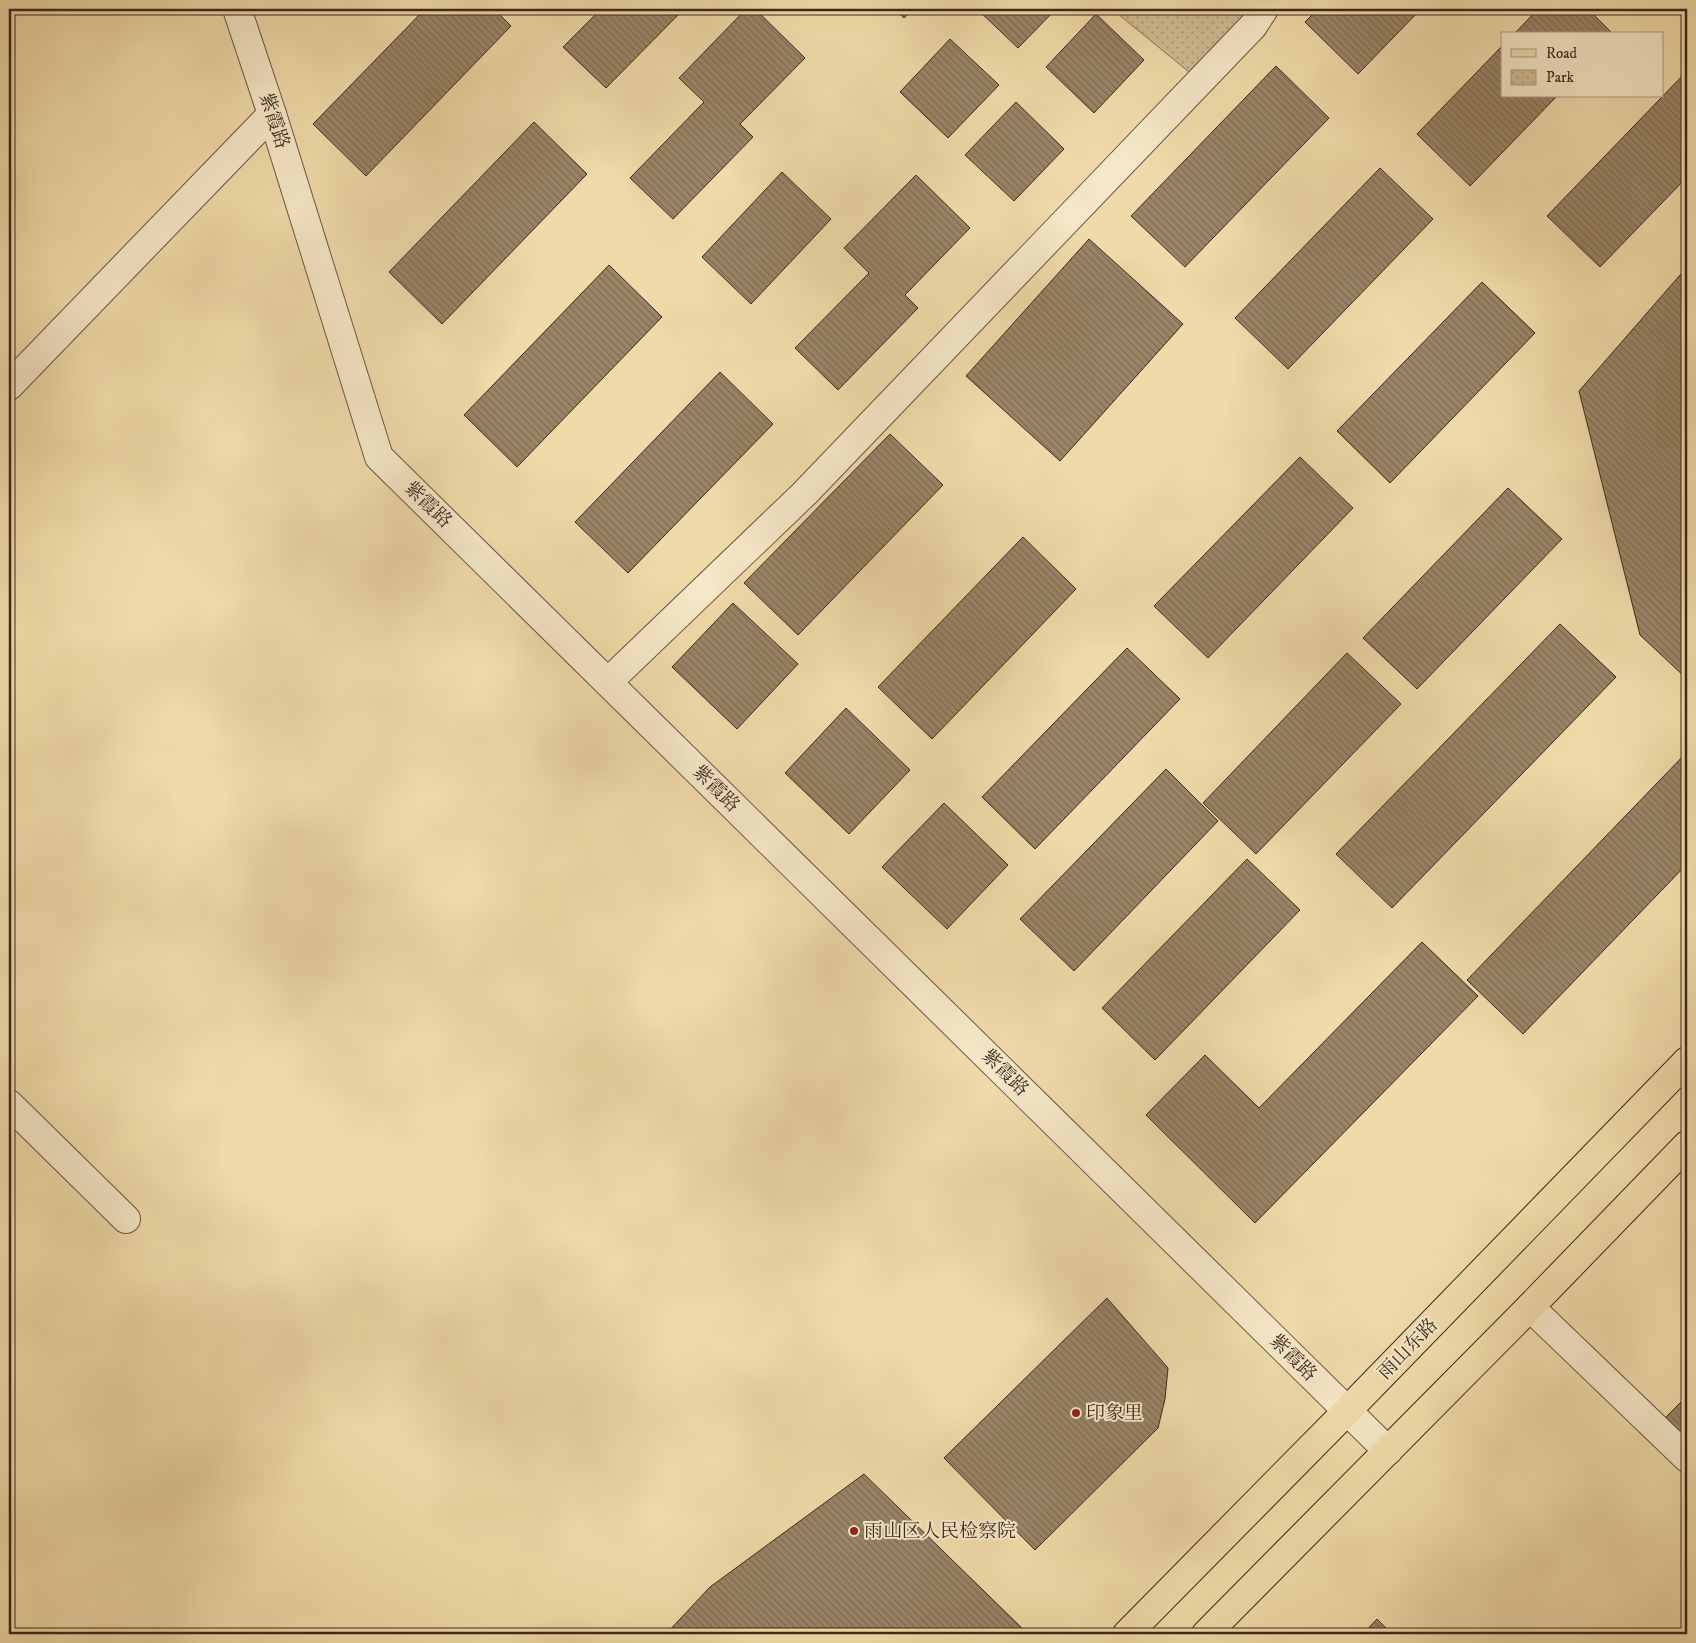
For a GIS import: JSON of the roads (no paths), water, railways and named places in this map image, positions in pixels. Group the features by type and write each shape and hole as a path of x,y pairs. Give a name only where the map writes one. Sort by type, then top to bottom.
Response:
{"main road":[{"name":"雨山东路","path":"1127,1634 1687,1061"},
{"path":"1206,1634 1530,1307 1687,1145"}],"street":[{"name":"紫霞路","path":"237,9 272,114 379,457 1388,1451"},
{"path":"608,682 805,493 1253,26 1264,9"},
{"path":"9,386 272,114"},
{"path":"9,1104 126,1219"},
{"path":"1530,1307 1687,1458"}],"place":[{"name":"印象里","path":"1076,1413"},
{"name":"雨山区人民检察院","path":"854,1531"}]}
